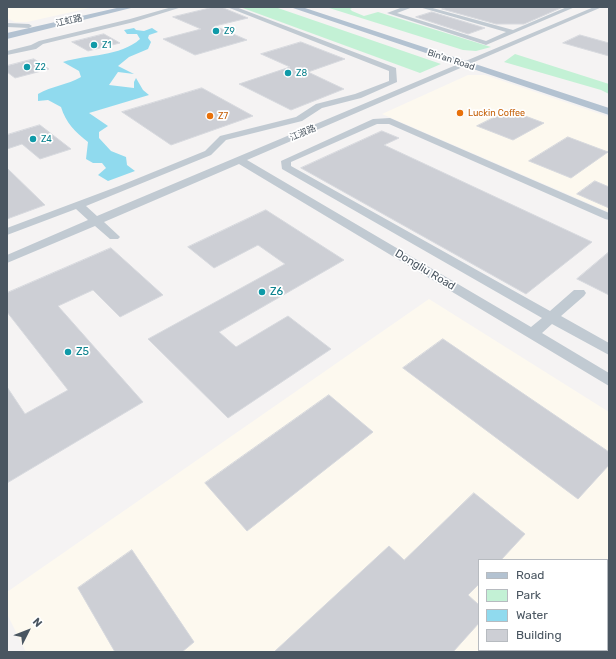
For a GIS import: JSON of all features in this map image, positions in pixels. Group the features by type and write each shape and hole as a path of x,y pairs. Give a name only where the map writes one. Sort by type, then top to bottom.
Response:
{"main road":[{"name":"江虹路","path":"26,29 113,7"},
{"name":"江虹路","path":"8,30 26,29 131,7"},
{"name":"Bin'an Road","path":"294,7 609,104"},
{"name":"Bin'an Road","path":"310,7 609,112"}],"street":[{"path":"7,53 33,47 42,42 132,21 179,7"},
{"path":"7,232 78,206 208,153 223,138 299,119 319,106 358,96 393,82 393,70 230,7"},
{"path":"410,7 390,13 486,43 572,7"},
{"path":"422,7 532,36"},
{"path":"435,7 514,31"},
{"name":"江淑路","path":"7,259 599,7"},
{"path":"26,29 42,42"},
{"path":"609,217 390,121 376,121 286,161 286,167 609,350"},
{"name":"Dongliu Road","path":"240,160 609,380"},
{"path":"78,206 114,237"},
{"path":"532,334 550,316 579,293"}],"shaded area":[{"path":"7,7 94,7 27,22 15,22 7,18"},
{"path":"468,75 485,75 609,117 609,212 382,114"},
{"path":"429,299 609,412 608,590 608,559 478,559 478,651 566,652 26,652 7,614 7,592"}],"green space":[{"path":"240,7 275,7 441,64 420,73"},
{"path":"326,7 354,7 350,9 364,16 378,12 491,47 476,51 463,50"},
{"path":"515,54 609,84 609,94 601,90 504,62"}],"water":[{"path":"134,28 136,30 144,31 152,28 158,32 149,35 148,38 151,42 148,49 129,57 118,66 134,74 118,72 109,85 134,88 136,78 143,90 149,95 89,113 108,126 99,132 99,138 111,151 126,157 127,165 135,171 108,181 98,175 106,168 102,163 93,163 86,159 88,142 72,127 61,107 48,100 38,101 38,94 81,77 79,71 63,62 113,52 132,45 140,39 137,34 127,34 124,30"}],"building":[{"name":"Z9","path":"214,7 221,7 248,18 215,26 247,40 195,55 163,39 201,29 173,17"},
{"path":"448,7 563,7 524,24 496,24 442,9"},
{"path":"432,12 485,28 468,34 416,17"},
{"name":"Z1","path":"104,34 120,43 88,51 72,42"},
{"path":"580,35 609,43 609,56 563,43"},
{"name":"Z8","path":"301,42 345,59 308,72 344,89 291,110 239,84 290,67 261,54"},
{"name":"Z2","path":"34,59 49,69 15,78 7,72 7,66"},
{"name":"Z7","path":"202,88 253,116 171,145 122,112"},
{"path":"509,110 544,123 513,140 477,126"},
{"name":"Z4","path":"40,125 71,149 40,159 22,144 7,149 7,135"},
{"path":"382,131 399,138 384,145 592,242 526,294 301,168"},
{"path":"568,137 608,152 571,178 529,161"},
{"path":"7,168 45,205 7,219"},
{"path":"595,181 609,187 609,208 577,194"},
{"name":"Z6","path":"266,210 344,260 219,332 236,347 288,316 331,349 228,418 148,339 285,264 258,245 214,268 188,247"},
{"name":"Z5","path":"111,248 163,295 120,317 93,290 58,306 143,402 7,483 7,387 25,414 68,390 7,312 7,293"},
{"path":"609,252 609,295 577,279"},
{"path":"443,339 609,452 609,465 578,499 403,368"},
{"path":"329,395 373,432 247,531 205,483"},
{"path":"474,493 525,534 502,559 478,559 478,585 468,595 478,604 478,624 453,652 274,652 389,546 404,560"},
{"path":"132,550 194,642 182,652 115,652 78,588"}],"place":[{"name":"Z9","path":"216,31"},
{"name":"Z1","path":"94,45"},
{"name":"Z2","path":"27,67"},
{"name":"Z8","path":"288,73"},
{"name":"Luckin Coffee","path":"460,113"},
{"name":"Z7","path":"210,116"},
{"name":"Z4","path":"33,139"},
{"name":"Z6","path":"262,292"},
{"name":"Z5","path":"68,352"}]}
